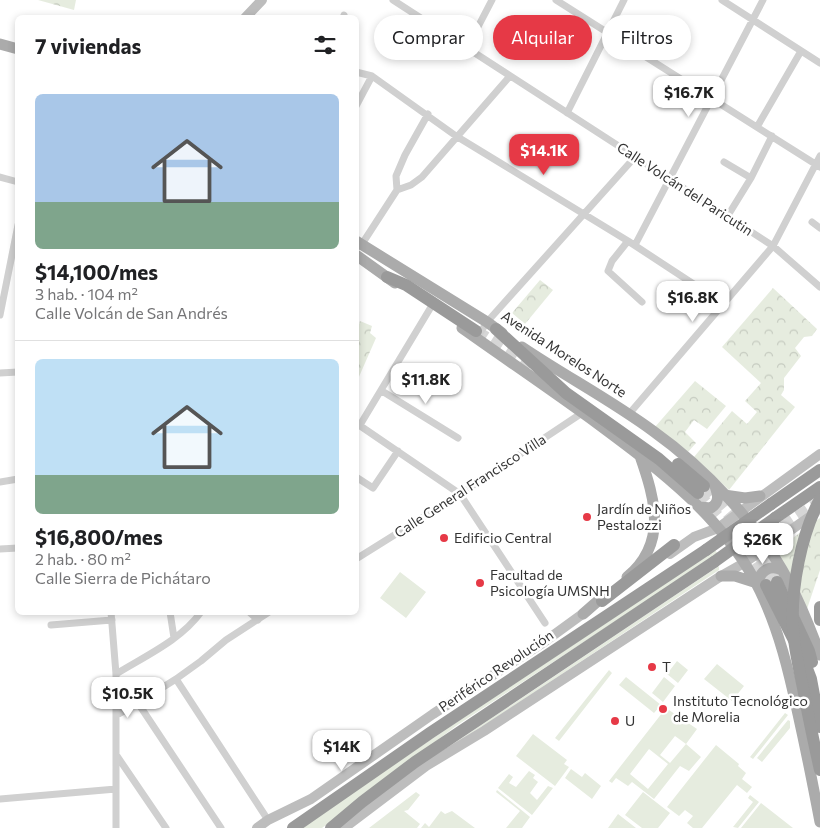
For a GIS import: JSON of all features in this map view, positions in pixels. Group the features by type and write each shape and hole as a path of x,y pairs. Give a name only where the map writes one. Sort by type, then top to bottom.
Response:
{"highway":[{"path":"387,278 406,285 476,335"},
{"path":"492,326 566,393 659,459 706,488"},
{"path":"584,398 665,454 706,488"},
{"name":"Periférico Revolución","path":"299,824 430,733 706,550 820,470"},
{"path":"331,828 415,762 714,562 820,487"},
{"path":"820,498 802,547 795,589 792,626 795,650 820,770"},
{"path":"602,601 674,545"},
{"path":"766,584 809,651 820,696"},
{"path":"766,584 803,658 810,679 820,727"},
{"path":"820,607 820,620"}],"main road":[{"path":"248,15 262,0"},
{"path":"0,37 15,40"},
{"path":"0,44 15,48"},
{"name":"Avenida Morelos Norte","path":"359,245 492,326 565,376 629,414 686,457 706,488 724,495 767,547 782,570 810,627 820,655"},
{"path":"359,257 387,278 476,335 639,454 699,507 718,528 744,563 766,584"},
{"path":"583,614 631,573 644,558 650,545 654,532 653,500 639,454"},
{"path":"258,828 268,820 311,799 434,714 557,633 694,537 718,528 820,454"},
{"path":"699,507 711,508 717,503 718,495 706,488"},
{"path":"724,495 746,498 760,496"},
{"path":"344,828 426,766 484,731 721,576 744,563 820,510"},
{"path":"782,570 775,567 763,571 770,614 792,680 820,822"},
{"path":"721,576 735,576 766,584"},
{"name":"Periférico Revolución","path":"299,824 395,741"}],"street":[{"name":"Calle Volcán del Paricutin","path":"392,0 404,3 421,15"},
{"path":"483,17 492,0"},
{"path":"556,0 602,29"},
{"path":"616,15 624,0"},
{"path":"722,0 820,63"},
{"path":"642,302 608,270 612,261 632,243 669,179 763,0"},
{"path":"567,113 602,42"},
{"path":"757,127 801,51"},
{"name":"Calle Volcán del Paricutin","path":"483,58 773,246 820,287"},
{"path":"652,60 818,165"},
{"path":"359,73 372,76 428,114 456,136 632,243 724,304"},
{"path":"359,100 372,76"},
{"path":"359,243 397,190 411,185 422,177 510,76"},
{"path":"397,190 396,176 405,155 428,114"},
{"path":"727,216 751,178 772,136"},
{"path":"629,414 773,246 818,165 820,156"},
{"path":"476,335 492,326 635,157"},
{"path":"724,162 751,178"},
{"path":"0,177 15,181"},
{"path":"812,222 820,228"},
{"path":"0,315 15,241"},
{"path":"359,423 382,391 431,307"},
{"path":"0,373 15,372"},
{"path":"382,391 458,438"},
{"name":"Calle General Francisco Villa","path":"359,556 460,494 582,413"},
{"path":"359,425 460,494 545,623"},
{"path":"359,479 373,488 398,451"},
{"path":"0,482 15,480"},
{"path":"0,549 15,548"},
{"path":"170,615 174,638"},
{"path":"116,674 174,638 193,624 199,615"},
{"path":"252,615 258,620"},
{"path":"116,715 176,679 226,640 266,615"},
{"path":"51,625 111,616 116,674 116,828"},
{"path":"176,679 268,820"},
{"path":"138,703 221,828"},
{"path":"117,756 166,828"},
{"path":"0,799 116,789"}],"green space":[{"path":"38,0 76,0 74,10"},
{"path":"540,280 553,290 525,324 512,313"},
{"path":"773,288 817,329 812,336 804,337 795,348 801,356 784,378 784,390 781,395 795,407 729,490 694,457 732,411 747,424 757,412 745,401 761,383 722,347"},
{"path":"360,321 372,326 370,333 376,338 359,377"},
{"path":"695,381 726,406 707,429 694,420 685,432 696,443 688,452 655,427"},
{"path":"820,518 820,570 807,609 775,551"},
{"path":"715,550 718,554 456,726 322,828 302,828 369,781"},
{"path":"719,566 719,570 438,754"},
{"path":"400,572 426,592 406,618 380,598"},
{"path":"677,661 688,670 678,683 667,674"},
{"path":"717,664 744,686 732,701 704,679"},
{"path":"609,670 612,673 559,741 555,738"},
{"path":"626,677 661,705 654,713 619,685"},
{"path":"664,677 675,686 663,702 652,693"},
{"path":"666,708 697,729 686,744 701,757 689,771 680,766 654,799 632,782 628,786 616,778 612,783 609,781","holes":["675,736 686,744 670,763 660,755","649,749 668,764 648,789 630,774"]},
{"path":"785,713 788,715 753,759 750,757"},
{"path":"788,720 790,721 790,728 762,762 757,758"},
{"path":"533,734 567,760 564,764 569,767 555,786 516,756"},
{"path":"716,745 739,764 738,766 746,773 742,779 752,787 747,793 737,785 702,828 693,828 687,823 693,816 685,810 679,816 667,807"},
{"path":"571,769 582,777 585,773 601,786 592,799 565,778"},
{"path":"529,771 535,775 533,778 538,782 530,793 537,800 548,786 553,788 532,815 498,788 509,774 513,777 509,783 516,787"},
{"path":"497,790 530,817 522,828 506,828 520,811 496,792"},
{"path":"416,792 420,795 408,810 404,811 420,824 417,828 369,828"},
{"path":"643,792 670,813 658,828 642,828 625,815"},
{"path":"750,795 759,802 738,828 733,827 753,802 748,798"},
{"path":"761,803 793,828 741,828"},
{"path":"441,811 445,814 452,811 475,828 421,828 425,823 429,827"},
{"path":"618,814 636,828 608,828"}],"tunnel":[{"path":"476,331 531,366"},
{"path":"704,486 745,533 777,582"},
{"path":"698,493 736,538 766,585"},
{"path":"749,534 763,536 778,530 820,502"}],"place":[{"name":"Jardín de Niños Pestalozzi","path":"587,517"},
{"name":"Edificio Central","path":"444,538"},
{"name":"Facultad de Psicología UMSNH","path":"480,583"},
{"name":"T","path":"652,667"},
{"name":"Instituto Tecnológico de Morelia","path":"663,709"},
{"name":"U","path":"615,721"}]}
